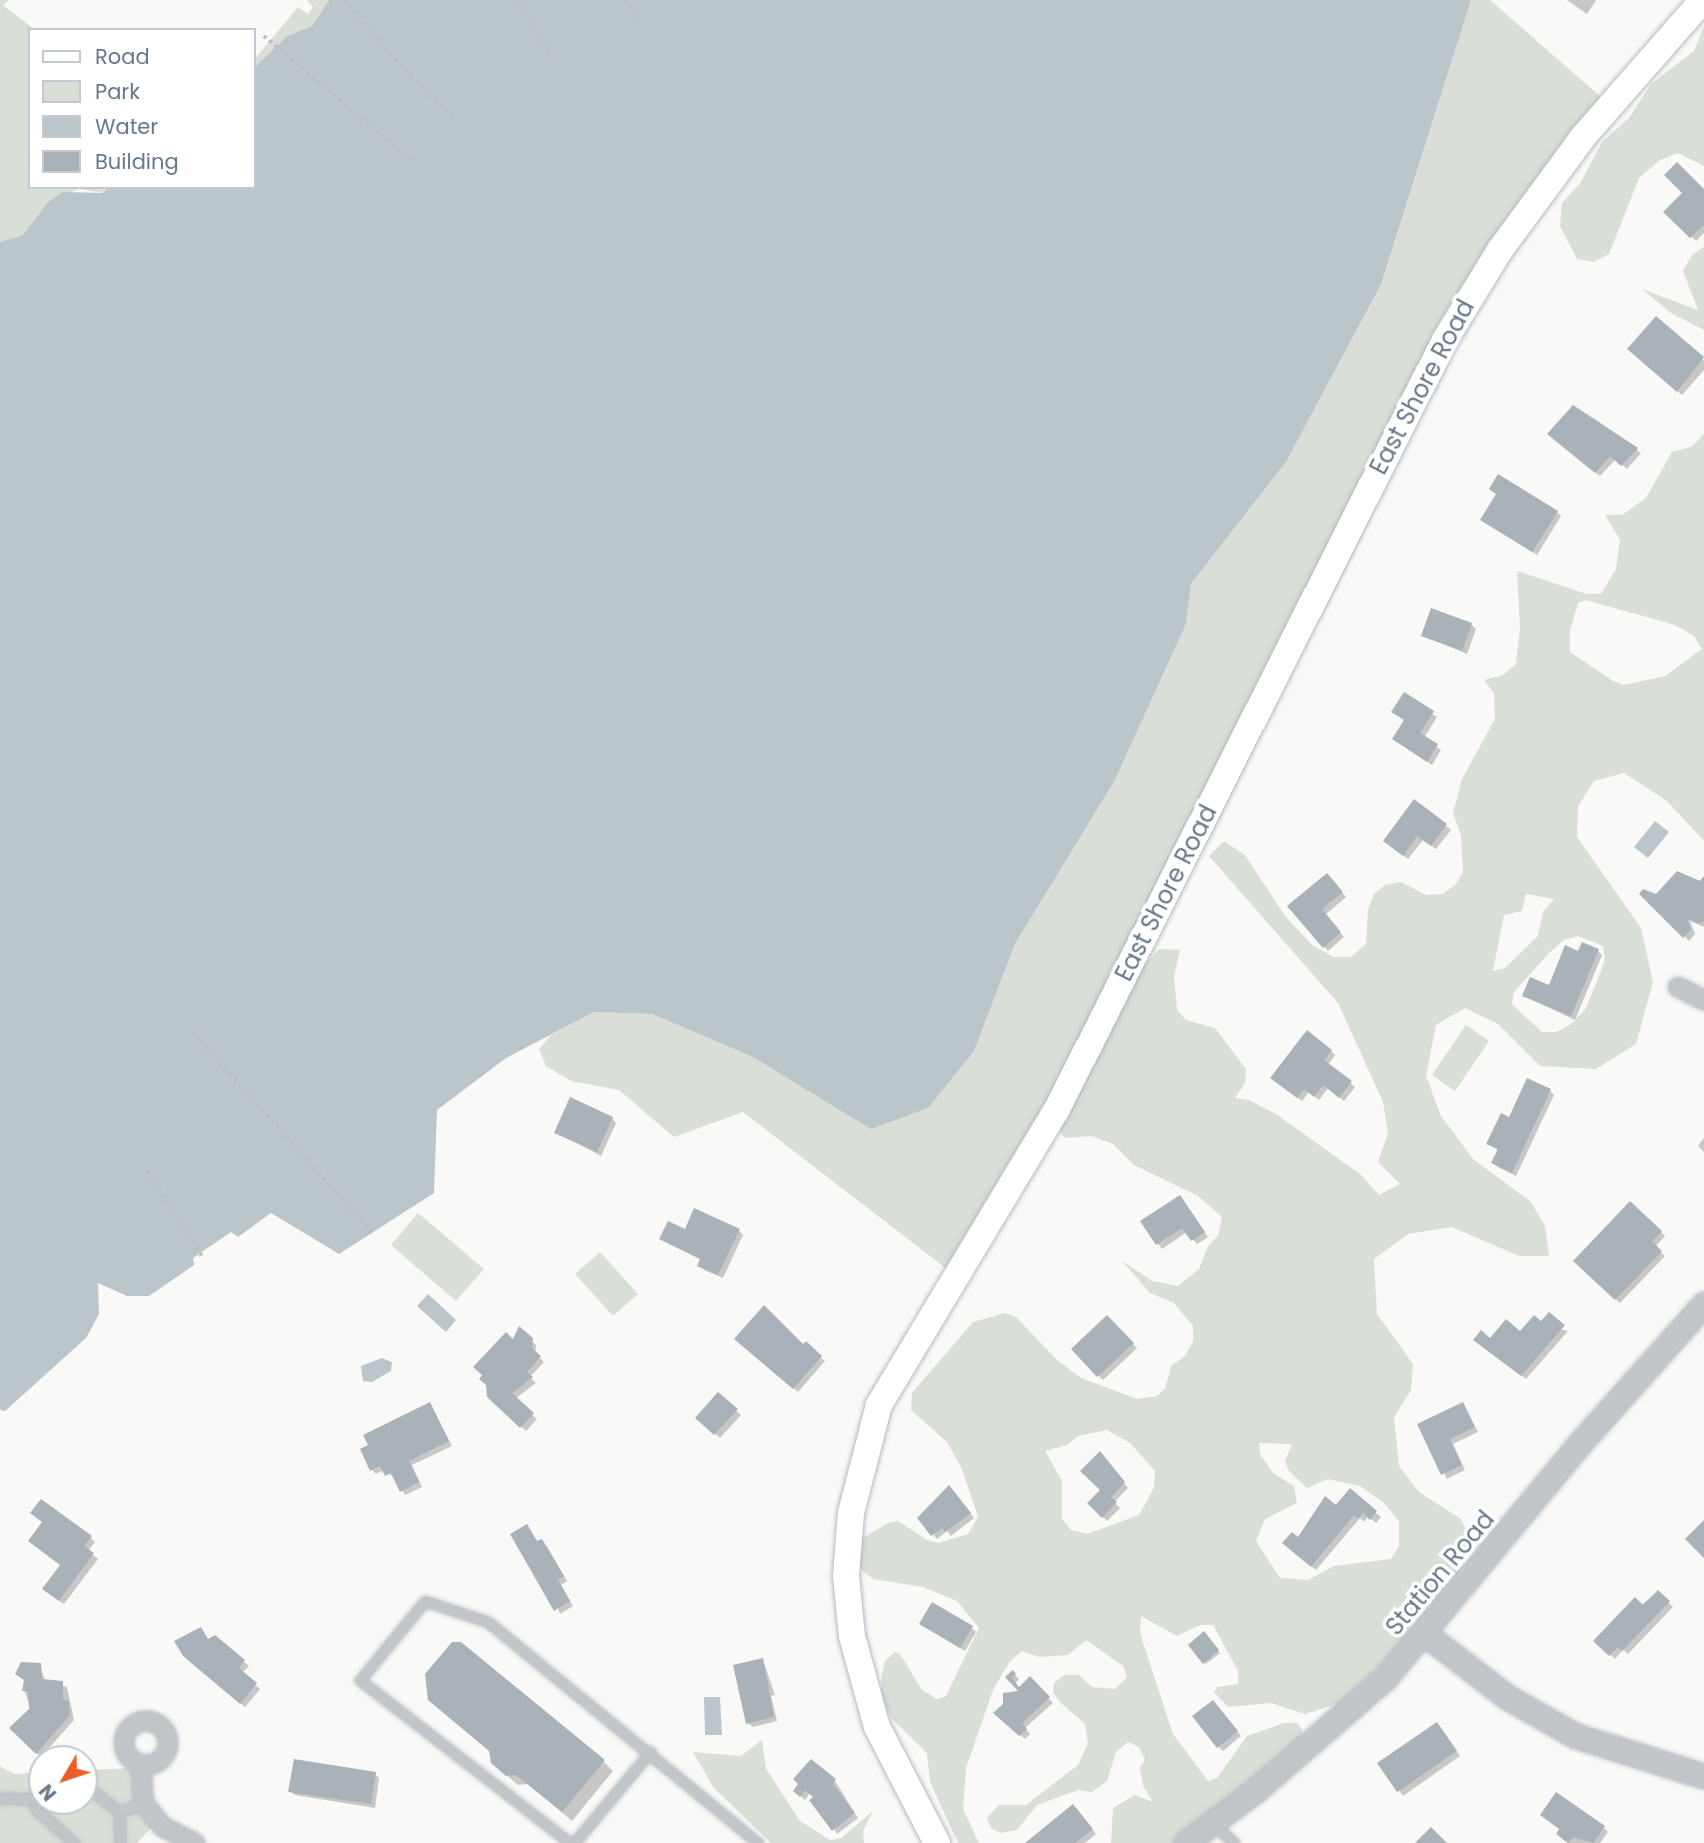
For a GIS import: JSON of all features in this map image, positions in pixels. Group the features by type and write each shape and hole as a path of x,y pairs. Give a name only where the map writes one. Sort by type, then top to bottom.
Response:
{"main road":[{"name":"East Shore Road","path":"937,1843 877,1727 852,1636 846,1576 851,1513 879,1405 1056,1111 1445,340 1494,259 1583,137 1703,0"}],"street":[{"path":"1678,987 1704,1000"},
{"name":"Station Road","path":"1186,1843 1385,1678 1425,1634 1580,1443 1704,1304"},
{"path":"1425,1634 1507,1698 1576,1736 1704,1776"},
{"path":"141,1765 144,1803 163,1827 195,1843"}],"lane":[{"path":"650,1752 572,1843 360,1680 425,1601 488,1622 650,1752 758,1843"},
{"path":"98,1795 119,1812 120,1843"},
{"path":"0,1798 28,1799"},
{"path":"119,1812 144,1803"},
{"path":"43,1815 74,1843"},
{"path":"1212,1823 1234,1843"}],"path":[{"path":"345,0 410,76 456,118"},
{"path":"519,0 551,56"},
{"path":"625,0 642,23"},
{"path":"264,36 412,160"},
{"path":"192,1032 374,1234"},
{"path":"147,1171 201,1256"}],"green space":[{"path":"0,0 9,0 3,5 32,28 28,28 28,189 79,189 48,202 23,235 0,242"},
{"path":"307,0 329,0 312,26 287,36 256,66 256,58 298,7 308,14 313,7"},
{"path":"1471,0 1490,0 1610,105 1493,260 956,1276 743,1112 674,1137 619,1090 571,1081 546,1066 539,1049 551,1035 594,1012 652,1014 753,1057 974,1051 1015,944 1114,782 1186,624 1191,584 1286,462 1381,286"},
{"path":"1704,26 1704,166 1678,153 1660,160 1639,178 1609,254 1594,262 1577,259 1560,226 1562,203 1581,182 1602,142 1629,118 1651,84 1694,51"},
{"path":"79,189 107,189 104,193"},
{"path":"1704,247 1704,330 1671,313 1642,289 1698,310 1683,271 1692,255"},
{"path":"1704,434 1704,841 1667,801 1624,773 1594,781 1578,806 1577,837 1641,928 1653,982 1636,1044 1596,1069 1540,1066 1498,1024 1465,1008 1436,1025 1426,1076 1441,1116 1473,1159 1531,1202 1545,1226 1549,1256 1519,1256 1452,1227 1408,1234 1374,1259 1377,1314 1413,1364 1411,1390 1394,1417 1399,1466 1419,1492 1461,1519 1473,1545 1455,1579 1396,1651 1341,1703 1305,1714 1271,1703 1228,1707 1214,1692 1217,1687 1238,1684 1238,1671 1213,1625 1200,1625 1177,1636 1141,1616 1140,1633 1173,1734 1208,1781 1217,1778 1247,1736 1284,1723 1297,1723 1302,1729 1300,1741 1175,1843 1111,1843 1113,1808 1135,1795 1153,1802 1143,1786 1140,1768 1145,1760 1139,1747 1128,1742 1116,1752 1107,1781 1092,1792 1078,1790 1037,1805 1017,1830 1001,1833 991,1828 987,1818 999,1805 1026,1805 1078,1765 1088,1743 1085,1724 1053,1693 1054,1683 1064,1675 1079,1675 1092,1687 1115,1689 1127,1677 1123,1666 1086,1640 1068,1655 1039,1657 1022,1651 1010,1661 993,1690 966,1768 963,1809 979,1843 958,1843 930,1782 927,1753 893,1720 881,1700 882,1674 885,1661 895,1652 900,1654 922,1690 937,1699 946,1696 979,1628 957,1601 923,1587 873,1579 858,1567 860,1540 888,1523 898,1521 927,1540 939,1543 968,1534 978,1517 962,1469 947,1442 911,1410 912,1393 973,1322 1005,1313 1016,1317 1057,1360 1081,1378 1137,1399 1157,1396 1165,1389 1171,1366 1185,1356 1193,1341 1193,1326 1174,1303 1150,1293 1122,1261 1153,1281 1178,1286 1199,1269 1208,1246 1218,1236 1222,1217 1198,1196 1134,1165 1113,1144 1091,1136 1065,1138 1057,1129 1057,1118 1077,1099 1114,1016 1141,967 1160,949 1180,950 1174,977 1177,1010 1186,1020 1215,1028 1246,1069 1245,1083 1235,1098 1249,1100 1276,1114 1360,1174 1379,1195 1400,1184 1378,1162 1388,1133 1383,1102 1338,1003 1209,856 1224,841 1245,855 1285,916 1311,944 1333,957 1351,957 1366,944 1368,909 1374,894 1385,885 1401,882 1426,895 1443,894 1456,884 1463,872 1461,835 1453,813 1462,779 1495,719 1494,693 1484,680 1503,675 1516,664 1520,628 1517,571 1587,594 1601,594 1616,569 1620,540 1605,515 1622,515 1646,498 1672,452 1691,447","holes":["1586,600 1675,625 1694,636 1702,649 1665,676 1624,685 1613,681 1570,652 1570,631 1578,603","1526,894 1554,899 1543,912 1538,936 1505,968 1493,971 1504,915 1522,911","1578,936 1603,946 1605,959 1585,1010 1570,1025 1556,1032 1542,1032 1512,1004 1514,992 1564,940","1107,1430 1130,1443 1155,1471 1154,1488 1139,1515 1087,1534 1071,1530 1062,1519 1062,1481 1045,1451 1067,1445 1078,1436","1259,1443 1292,1444 1285,1461 1289,1471 1307,1488 1328,1479 1360,1486 1384,1503 1399,1521 1399,1546 1391,1559 1334,1566 1308,1580 1280,1578 1256,1541 1265,1519 1297,1503 1294,1486 1273,1473 1260,1454"]},
{"path":"1466,1025 1489,1041 1455,1091 1432,1075"},
{"path":"418,1213 484,1269 456,1301 391,1245"},
{"path":"600,1252 638,1294 613,1316 575,1274"},
{"path":"762,1740 766,1769 800,1821 830,1840 841,1838 873,1811 863,1831 864,1843 771,1843 713,1787 693,1752 741,1756"},
{"path":"0,1766 14,1774 28,1773 28,1815 98,1815 98,1769 137,1768 154,1825 137,1843 0,1843"}],"water":[{"path":"329,0 1471,0 1381,285 1286,462 1191,584 1186,624 1114,782 1015,944 974,1051 928,1108 871,1129 753,1057 652,1014 594,1012 506,1058 437,1110 434,1193 339,1254 271,1213 238,1237 231,1232 193,1258 194,1265 149,1296 127,1296 98,1283 99,1314 86,1338 5,1411 0,1410 0,242 23,235 48,202 63,192 103,193 107,189 256,189 256,66 287,36 312,26"},
{"path":"1655,821 1669,832 1648,858 1634,847"},
{"path":"428,1294 456,1320 446,1332 417,1306"},
{"path":"382,1358 392,1362 391,1371 372,1382 363,1381 361,1366"},
{"path":"704,1697 720,1697 722,1735 705,1735"}],"building":[{"path":"1677,162 1704,189 1704,225 1690,238 1663,212 1682,193 1664,175"},
{"path":"1656,316 1704,357 1677,392 1627,349"},
{"path":"1573,405 1638,448 1621,466 1610,456 1595,473 1547,434"},
{"path":"1498,474 1558,511 1532,552 1480,520 1496,494 1489,489"},
{"path":"1431,608 1472,623 1462,651 1421,636"},
{"path":"1404,692 1434,711 1420,733 1438,744 1427,762 1392,739 1404,720 1391,712"},
{"path":"1414,799 1447,824 1431,846 1417,836 1403,856 1383,841"},
{"path":"1677,871 1700,881 1704,876 1704,921 1701,924 1687,919 1691,929 1683,938 1639,894 1643,889 1656,894"},
{"path":"1327,873 1343,892 1322,909 1341,932 1323,948 1287,906"},
{"path":"1582,942 1599,949 1571,1016 1522,996 1530,977 1549,985 1565,945 1578,951"},
{"path":"1307,1030 1332,1050 1324,1060 1352,1081 1339,1098 1323,1085 1314,1097 1304,1089 1297,1098 1270,1078"},
{"path":"1527,1078 1551,1089 1512,1173 1491,1163 1498,1149 1486,1144 1501,1113 1509,1117"},
{"path":"570,1097 613,1117 597,1152 554,1133"},
{"path":"1180,1195 1205,1232 1191,1241 1182,1228 1156,1245 1140,1221"},
{"path":"1630,1201 1662,1231 1652,1241 1662,1251 1615,1300 1573,1261"},
{"path":"694,1208 740,1229 718,1275 697,1266 700,1259 659,1239 668,1221 685,1229"},
{"path":"764,1305 803,1344 806,1341 822,1356 793,1389 734,1339"},
{"path":"1549,1312 1565,1325 1521,1376 1473,1340 1481,1330 1490,1338 1506,1319 1520,1331 1534,1315 1541,1321"},
{"path":"1107,1315 1134,1343 1097,1377 1071,1349"},
{"path":"519,1326 533,1338 532,1348 541,1356 527,1372 533,1377 512,1393 534,1413 520,1428 487,1397 486,1385 479,1379 482,1375 473,1367 506,1332 513,1339"},
{"path":"718,1392 738,1409 714,1435 695,1418"},
{"path":"430,1402 449,1441 409,1461 419,1482 400,1492 391,1473 385,1476 380,1466 370,1471 360,1449 368,1445 363,1435"},
{"path":"1463,1402 1475,1427 1450,1439 1462,1465 1441,1475 1417,1424"},
{"path":"1100,1451 1125,1482 1111,1497 1117,1502 1102,1518 1087,1503 1100,1490 1080,1471"},
{"path":"949,1485 971,1513 945,1532 942,1528 931,1536 917,1518"},
{"path":"1350,1488 1377,1511 1370,1520 1363,1513 1358,1519 1354,1515 1311,1567 1282,1543 1292,1532 1298,1537 1325,1496 1336,1505"},
{"path":"41,1499 92,1536 84,1546 94,1553 59,1601 42,1589 60,1565 28,1541 42,1522 30,1513"},
{"path":"1704,1520 1704,1558 1685,1539"},
{"path":"527,1524 537,1541 542,1539 564,1576 558,1580 570,1601 554,1611 510,1534"},
{"path":"1658,1590 1670,1601 1622,1651 1618,1647 1609,1656 1593,1641 1635,1597 1643,1605"},
{"path":"932,1602 973,1626 960,1648 919,1624"},
{"path":"201,1627 208,1639 215,1635 245,1660 239,1668 257,1683 240,1704 183,1656 174,1641"},
{"path":"1204,1631 1219,1650 1203,1664 1188,1645"},
{"path":"452,1642 461,1642 605,1760 562,1812 516,1775 506,1776 491,1763 489,1751 428,1700 425,1674"},
{"path":"763,1658 774,1717 746,1724 733,1665"},
{"path":"21,1662 41,1663 42,1679 63,1681 63,1699 69,1701 70,1715 44,1745 28,1746 9,1728 29,1709 28,1691 22,1691 24,1680 15,1674"},
{"path":"1013,1670 1016,1674 1012,1678 1019,1687 1030,1676 1050,1697 1022,1723 1027,1729 1019,1736 993,1713 1003,1704 1003,1693 1018,1691 1005,1677"},
{"path":"1213,1700 1238,1731 1217,1748 1192,1716"},
{"path":"1437,1722 1457,1751 1397,1792 1377,1763"},
{"path":"294,1759 376,1772 371,1804 288,1792"},
{"path":"811,1759 836,1779 833,1784 855,1813 832,1831 809,1800 813,1797 805,1790 800,1797 793,1791 798,1784 793,1779"},
{"path":"1556,1792 1605,1826 1593,1843 1573,1837 1568,1843 1556,1834 1559,1829 1540,1815"},
{"path":"1073,1804 1093,1829 1075,1843 1025,1843"},
{"path":"1431,1827 1447,1843 1415,1843"}]}
